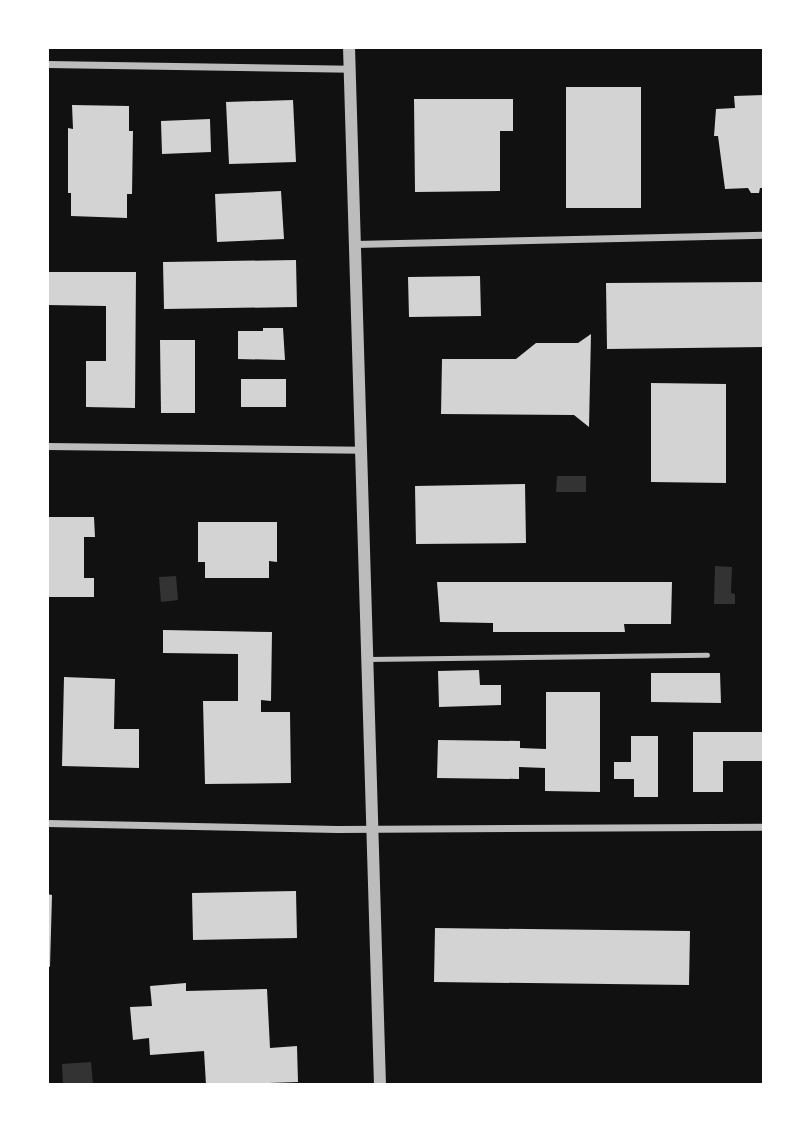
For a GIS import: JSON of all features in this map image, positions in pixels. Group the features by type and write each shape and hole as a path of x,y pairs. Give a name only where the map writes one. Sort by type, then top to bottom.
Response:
{"street":[{"path":"349,47 380,1085"},
{"path":"47,64 350,69"},
{"path":"355,244 764,235"},
{"path":"47,446 361,450"},
{"path":"47,823 373,829 764,827"}],"lane":[{"path":"368,659 707,655"}],"shaded area":[{"path":"557,476 586,476 586,492 556,492"},
{"path":"715,566 732,567 731,593 735,594 735,604 714,604"},
{"path":"176,576 178,600 161,602 159,577"},
{"path":"91,1062 93,1085 63,1085 62,1064"}],"building":[{"path":"566,87 641,87 641,208 566,208"},
{"path":"764,95 764,188 760,188 759,193 751,193 748,188 725,189 718,136 714,136 716,109 735,108 734,96"},
{"path":"414,99 513,99 513,131 500,131 500,191 415,192"},
{"path":"293,100 296,162 229,164 226,102"},
{"path":"72,105 129,106 129,131 133,131 132,194 127,194 127,218 71,216 71,193 68,193 68,128 73,129"},
{"path":"210,119 211,152 162,154 161,121"},
{"path":"281,191 284,239 217,242 215,194"},
{"path":"296,260 297,307 164,309 163,262"},
{"path":"47,272 136,272 135,408 86,407 86,361 106,361 106,306 47,305"},
{"path":"480,276 481,316 409,317 408,277"},
{"path":"764,282 764,347 607,349 606,283"},
{"path":"263,328 283,328 285,360 238,359 238,331 263,331"},
{"path":"591,334 589,427 574,415 441,414 442,359 516,359 536,343 578,343"},
{"path":"160,340 195,340 195,413 161,413"},
{"path":"241,379 286,379 286,407 241,407"},
{"path":"651,383 726,384 726,483 651,482"},
{"path":"525,484 526,543 416,544 415,486"},
{"path":"47,517 94,517 95,537 84,537 84,578 94,578 94,597 47,597"},
{"path":"198,522 277,522 277,562 269,561 269,578 205,578 205,562 198,562"},
{"path":"437,582 672,582 671,624 624,624 625,632 493,632 493,623 440,622"},
{"path":"163,630 272,632 271,701 261,700 261,712 290,712 291,783 205,784 203,701 238,701 238,654 163,653"},
{"path":"479,670 480,685 501,685 501,705 439,707 438,671"},
{"path":"651,673 720,673 721,703 651,702"},
{"path":"64,677 115,679 114,729 139,729 139,768 62,766"},
{"path":"546,692 600,692 600,792 545,791 545,768 519,767 519,779 437,778 438,740 520,741 520,748 546,749"},
{"path":"693,732 764,732 764,761 723,761 723,792 693,792"},
{"path":"631,736 658,736 658,797 634,797 634,779 614,779 614,762 631,762"},
{"path":"296,891 297,938 193,940 192,893"},
{"path":"47,894 52,895 50,967 47,966"},
{"path":"435,928 690,931 689,985 434,982"},
{"path":"186,983 186,991 267,989 270,1048 297,1046 298,1082 206,1085 204,1051 150,1055 149,1038 133,1040 130,1007 152,1006 150,986"}]}
